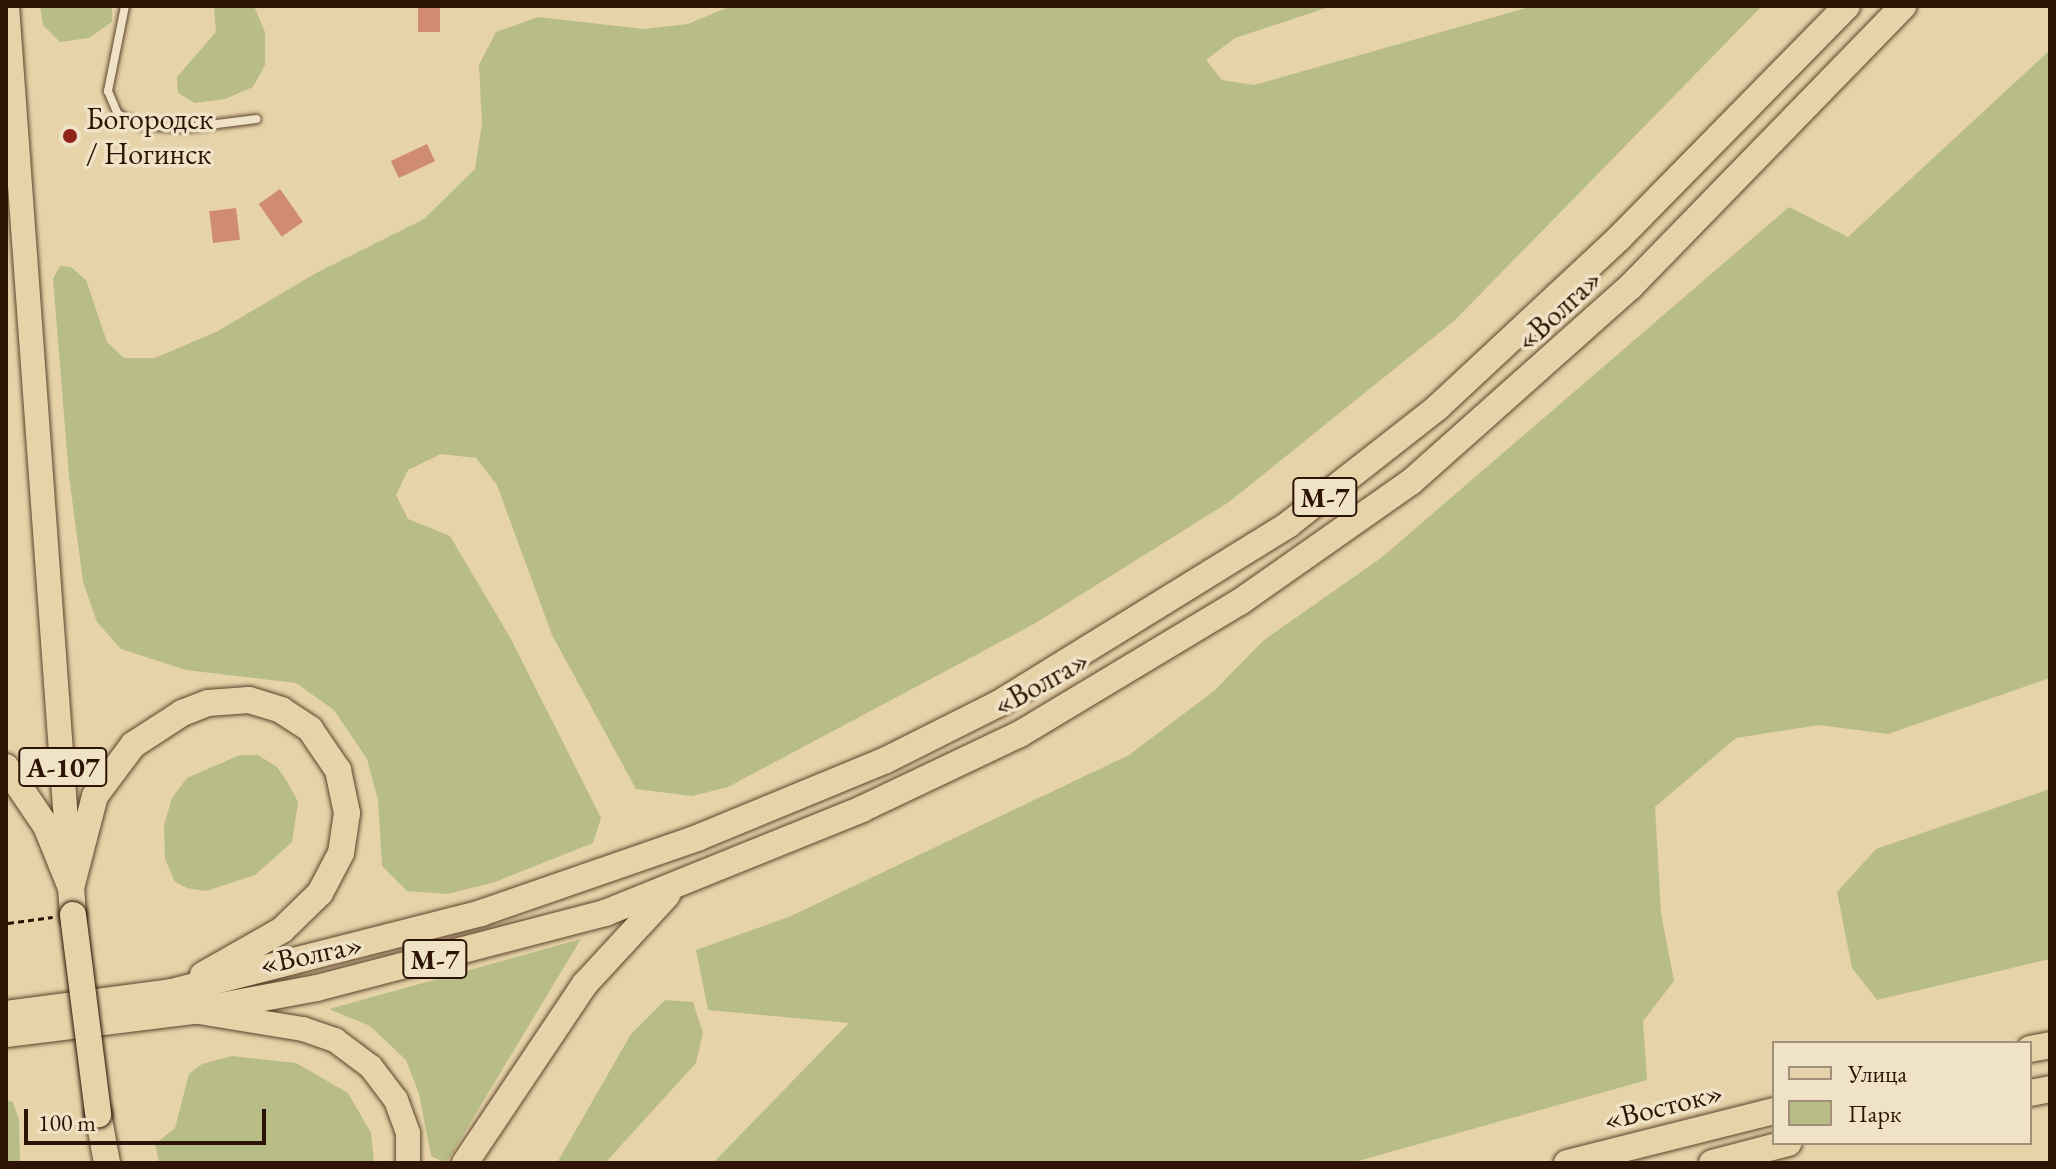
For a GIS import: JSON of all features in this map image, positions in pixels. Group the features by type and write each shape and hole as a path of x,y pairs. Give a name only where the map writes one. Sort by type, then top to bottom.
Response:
{"highway":[{"name":"«Волга»","path":"172,992 481,913 618,868 886,760 1023,689 1289,524 1438,407 1619,238 1847,6"},
{"name":"«Волга»","path":"6,1034 193,1011 317,988 494,945 674,888 874,804 1020,734 1332,541 1411,482 1568,346 1903,6"},
{"path":"71,888 95,796 133,745 162,724 208,703 249,700 281,710 310,729 338,770 347,813 341,853 320,893 282,930 172,992"},
{"path":"6,767 31,797 71,888"},
{"name":"А-107","path":"71,888 99,1123 107,1163"},
{"path":"465,1163 585,984 674,888"},
{"name":"М-7","path":"6,1014 172,992"},
{"name":"«Восток»","path":"1567,1163 1772,1112"},
{"path":"1712,1163 1780,1145"}],"main road":[{"name":"А-107","path":"7,6 12,153 71,888"},
{"path":"193,1011 303,1029 335,1040 371,1067 396,1100 408,1133 408,1163"},
{"path":"95,1163 99,1123"},
{"path":"99,1123 116,1163"}],"lane":[{"path":"125,6 108,91 118,114 139,125 185,128 256,119"}],"path":[{"path":"8,923 73,915"}],"green space":[{"path":"40,6 112,6 112,22 89,38 60,42 43,25"},
{"path":"214,6 254,6 265,32 265,65 253,87 225,99 195,103 178,93 177,77 216,32"},
{"path":"731,6 1332,6 1235,38 1206,60 1222,80 1254,85 1533,6 1762,6 1454,321 1229,502 1034,624 728,787 692,796 636,789 552,635 497,485 476,458 441,454 408,470 396,495 408,519 450,536 512,641 601,818 593,843 495,882 447,894 407,891 382,866 378,800 367,759 334,710 296,683 186,670 121,649 97,622 83,582 69,476 53,279 60,266 71,267 86,280 107,342 124,358 155,358 218,331 318,272 424,219 475,169 482,124 479,65 496,32 538,17 643,29 688,24"},
{"path":"2050,50 2050,678 1888,734 1819,725 1736,738 1655,807 1661,913 1674,981 1643,1021 1647,1080 1351,1163 713,1163 849,1023 708,1010 696,950 791,916 1129,755 1214,691 1264,640 1381,558 1789,207 1848,237"},
{"path":"240,755 258,755 277,767 288,783 298,802 292,842 255,875 206,891 187,888 175,882 165,859 164,825 172,798 187,778"},
{"path":"2050,789 2050,959 1877,1000 1852,968 1837,892 1876,849"},
{"path":"581,939 446,1163 431,1156 419,1094 406,1060 370,1026 329,1009"},
{"path":"665,1000 693,1002 703,1033 696,1063 605,1163 557,1163 631,1034"},
{"path":"232,1056 296,1063 348,1093 371,1133 374,1163 159,1163 155,1144 175,1128 189,1074 202,1064"},
{"path":"6,1100 13,1102 19,1120 20,1163 6,1163"}],"building":[{"path":"418,8 440,8 440,32 418,32"},
{"path":"427,144 435,161 399,178 391,161"},
{"path":"280,189 303,222 282,237 259,204"},
{"path":"236,208 240,240 213,243 209,211"}],"place":[{"name":"Богородск / Ногинск","path":"70,136"}]}
